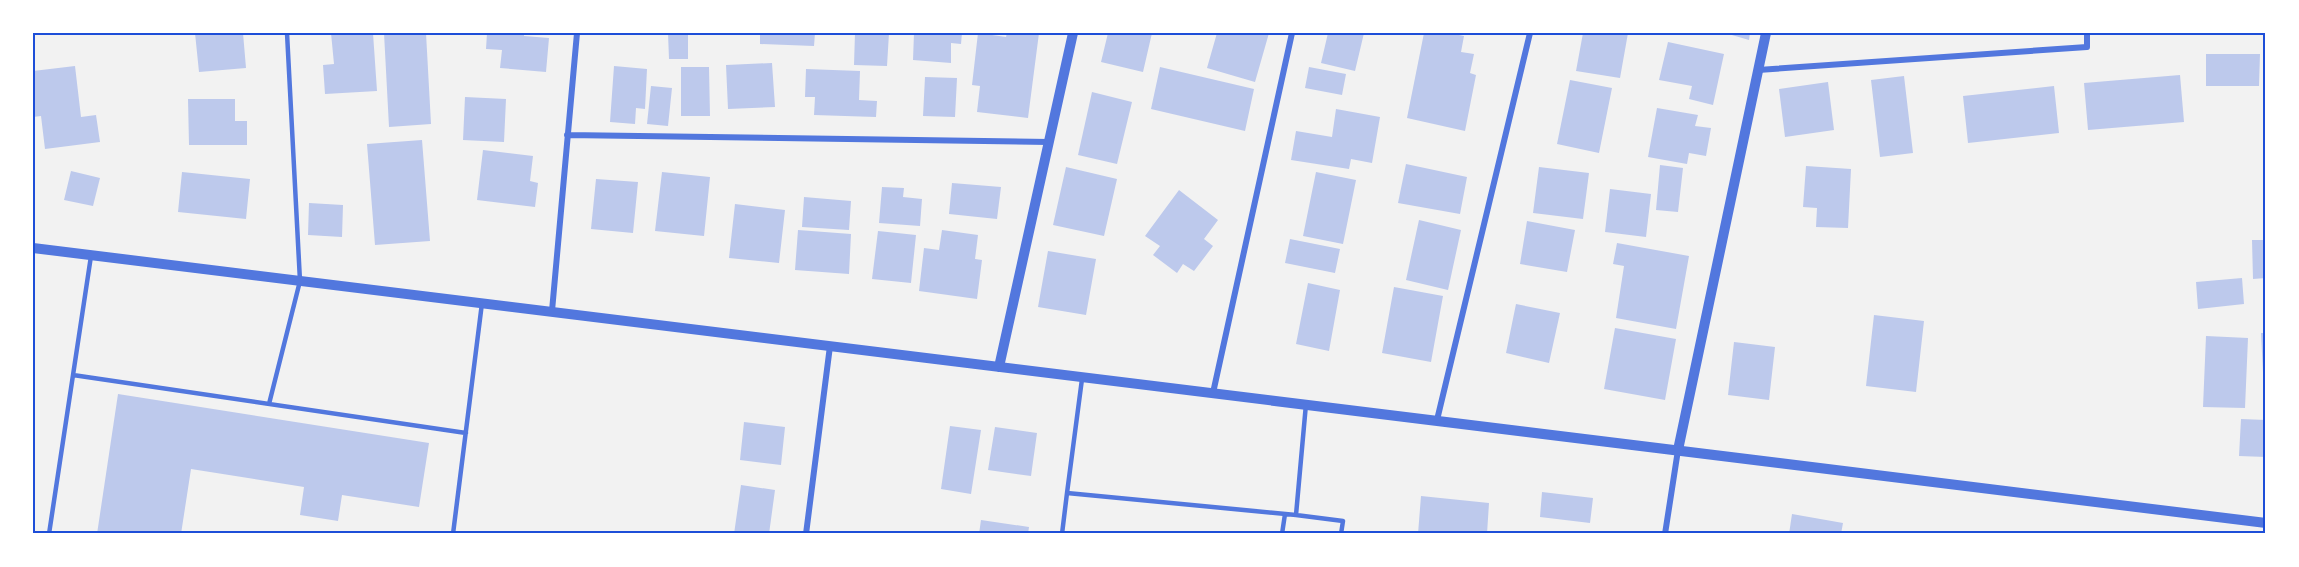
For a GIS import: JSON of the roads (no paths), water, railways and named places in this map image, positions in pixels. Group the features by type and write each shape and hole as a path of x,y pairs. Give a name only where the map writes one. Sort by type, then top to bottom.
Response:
{"street":[{"path":"552,311 577,33"},
{"path":"999,367 1073,33"},
{"path":"1213,393 1292,33"},
{"path":"1437,420 1530,33"},
{"path":"1665,534 1678,450 1766,33"},
{"path":"1758,70 2087,47 2087,33"},
{"path":"567,135 1049,142"},
{"path":"33,248 2266,523"},
{"path":"806,534 830,346"}],"lane":[{"path":"269,404 300,281 287,33"},
{"path":"49,534 91,255"},
{"path":"453,534 482,303"},
{"path":"73,375 466,433"},
{"path":"1062,534 1082,378"},
{"path":"1296,515 1306,404"},
{"path":"1067,493 1343,521 1341,534"},
{"path":"1282,534 1285,514"}]}
